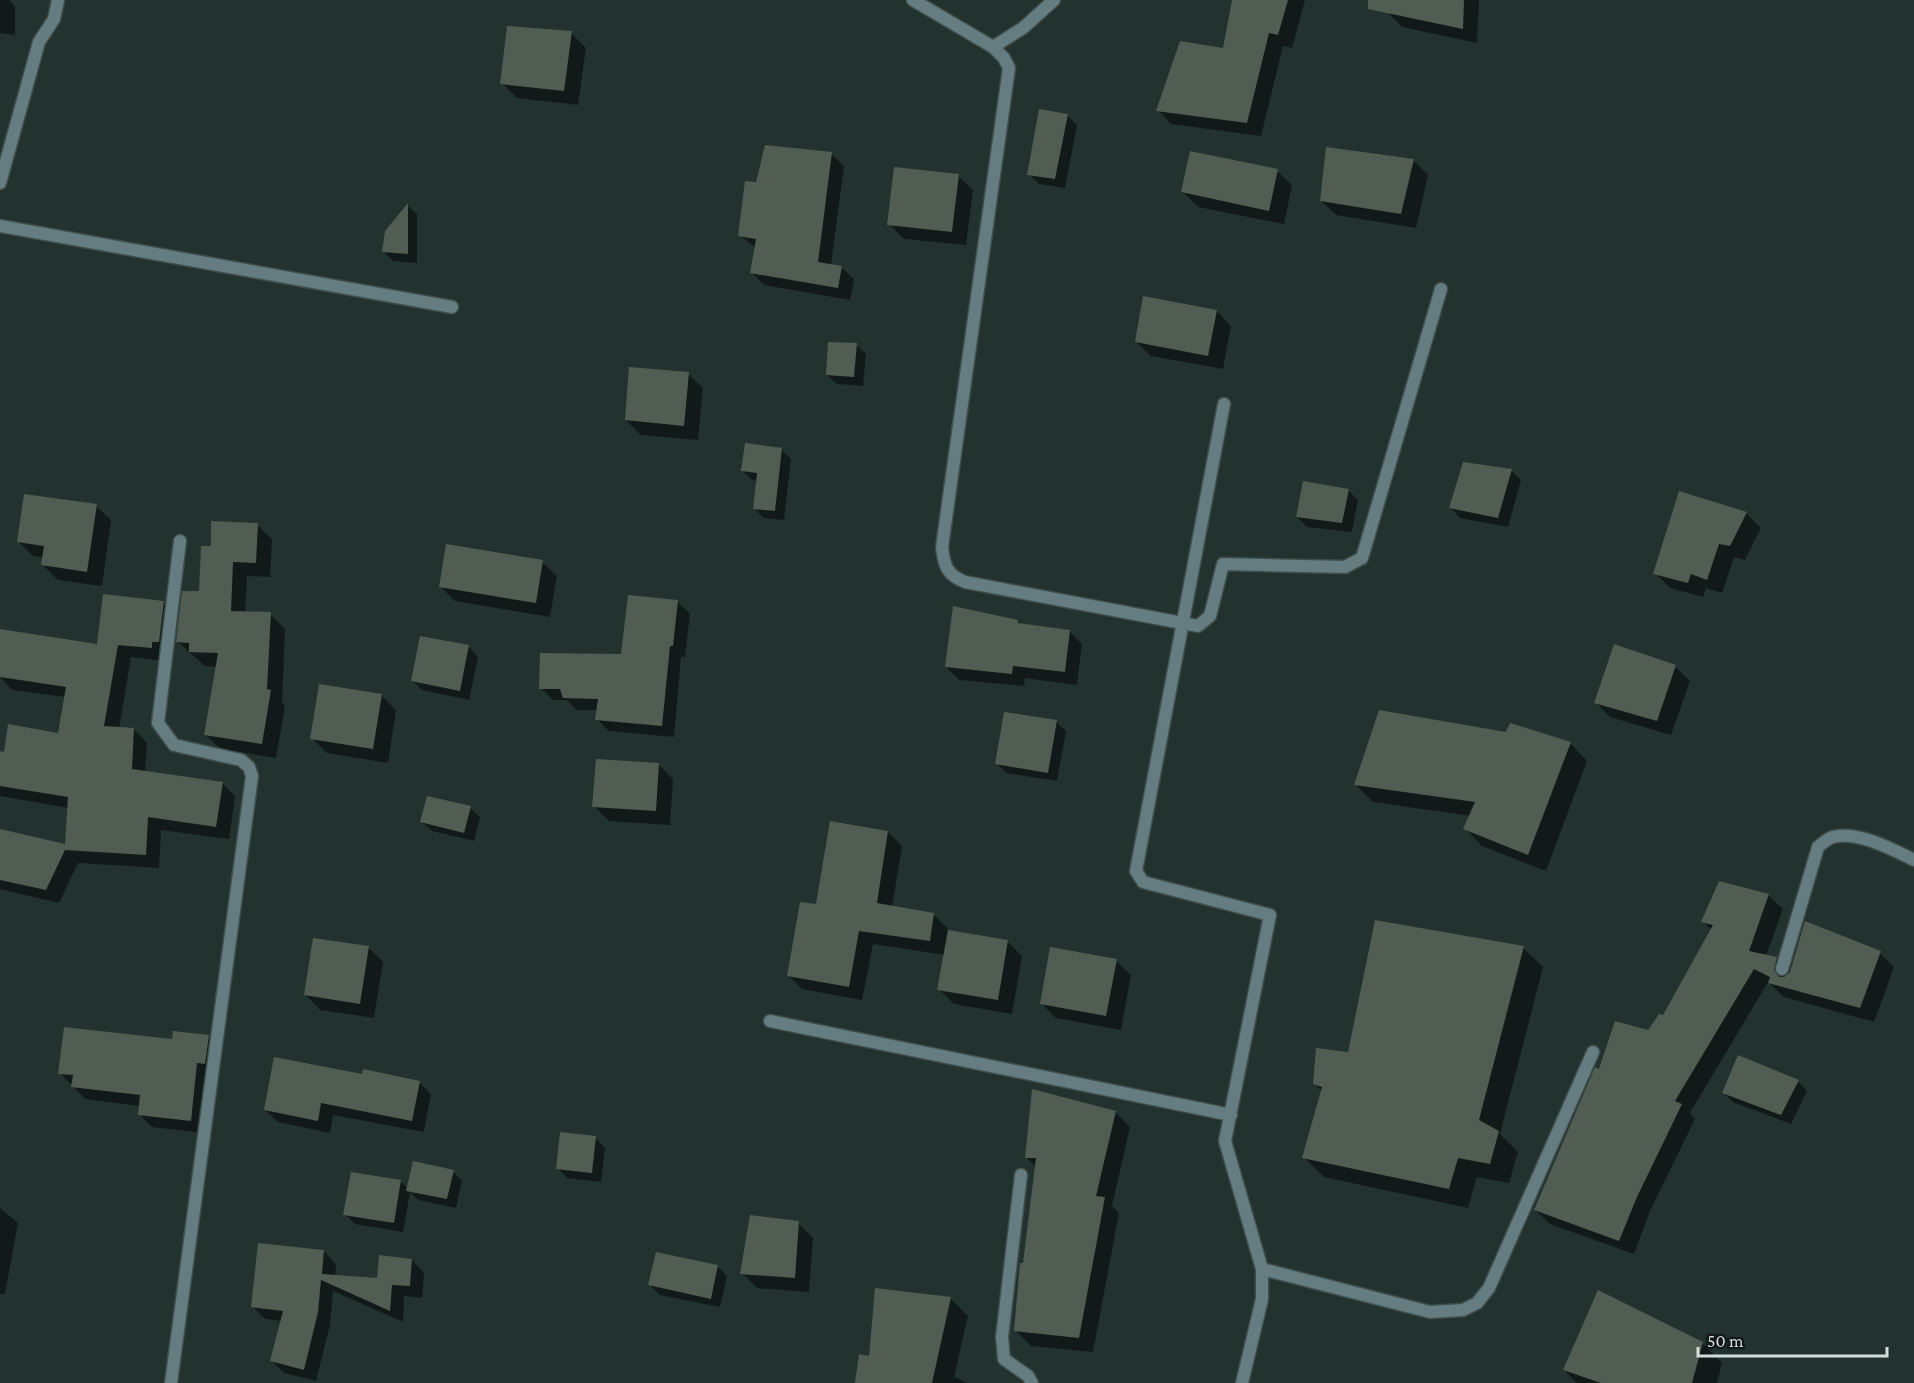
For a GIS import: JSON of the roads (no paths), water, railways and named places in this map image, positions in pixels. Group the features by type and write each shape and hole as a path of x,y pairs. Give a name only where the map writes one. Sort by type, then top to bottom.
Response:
{"street":[{"path":"0,183 39,42 54,19 58,0"},
{"path":"913,0 993,47 1004,58 1009,68 942,547 945,567 954,578 1182,625 1198,626 1210,616 1222,564 1345,567 1362,558 1441,289"},
{"path":"993,47 1023,28 1054,0"},
{"path":"0,226 452,306"},
{"path":"1224,404 1136,871 1143,882 1270,915 1225,1141 1262,1269 1262,1299 1242,1383"},
{"path":"171,1383 252,776 249,767 241,760 174,745 158,723 180,541"},
{"path":"1782,969 1818,847 1830,837 1847,835 1914,860"},
{"path":"770,1022 1231,1115"},
{"path":"1262,1269 1430,1312 1463,1310 1477,1303 1489,1288 1593,1052"},
{"path":"1021,1175 1002,1346 1003,1356 1009,1365 1024,1372 1032,1383"}]}
